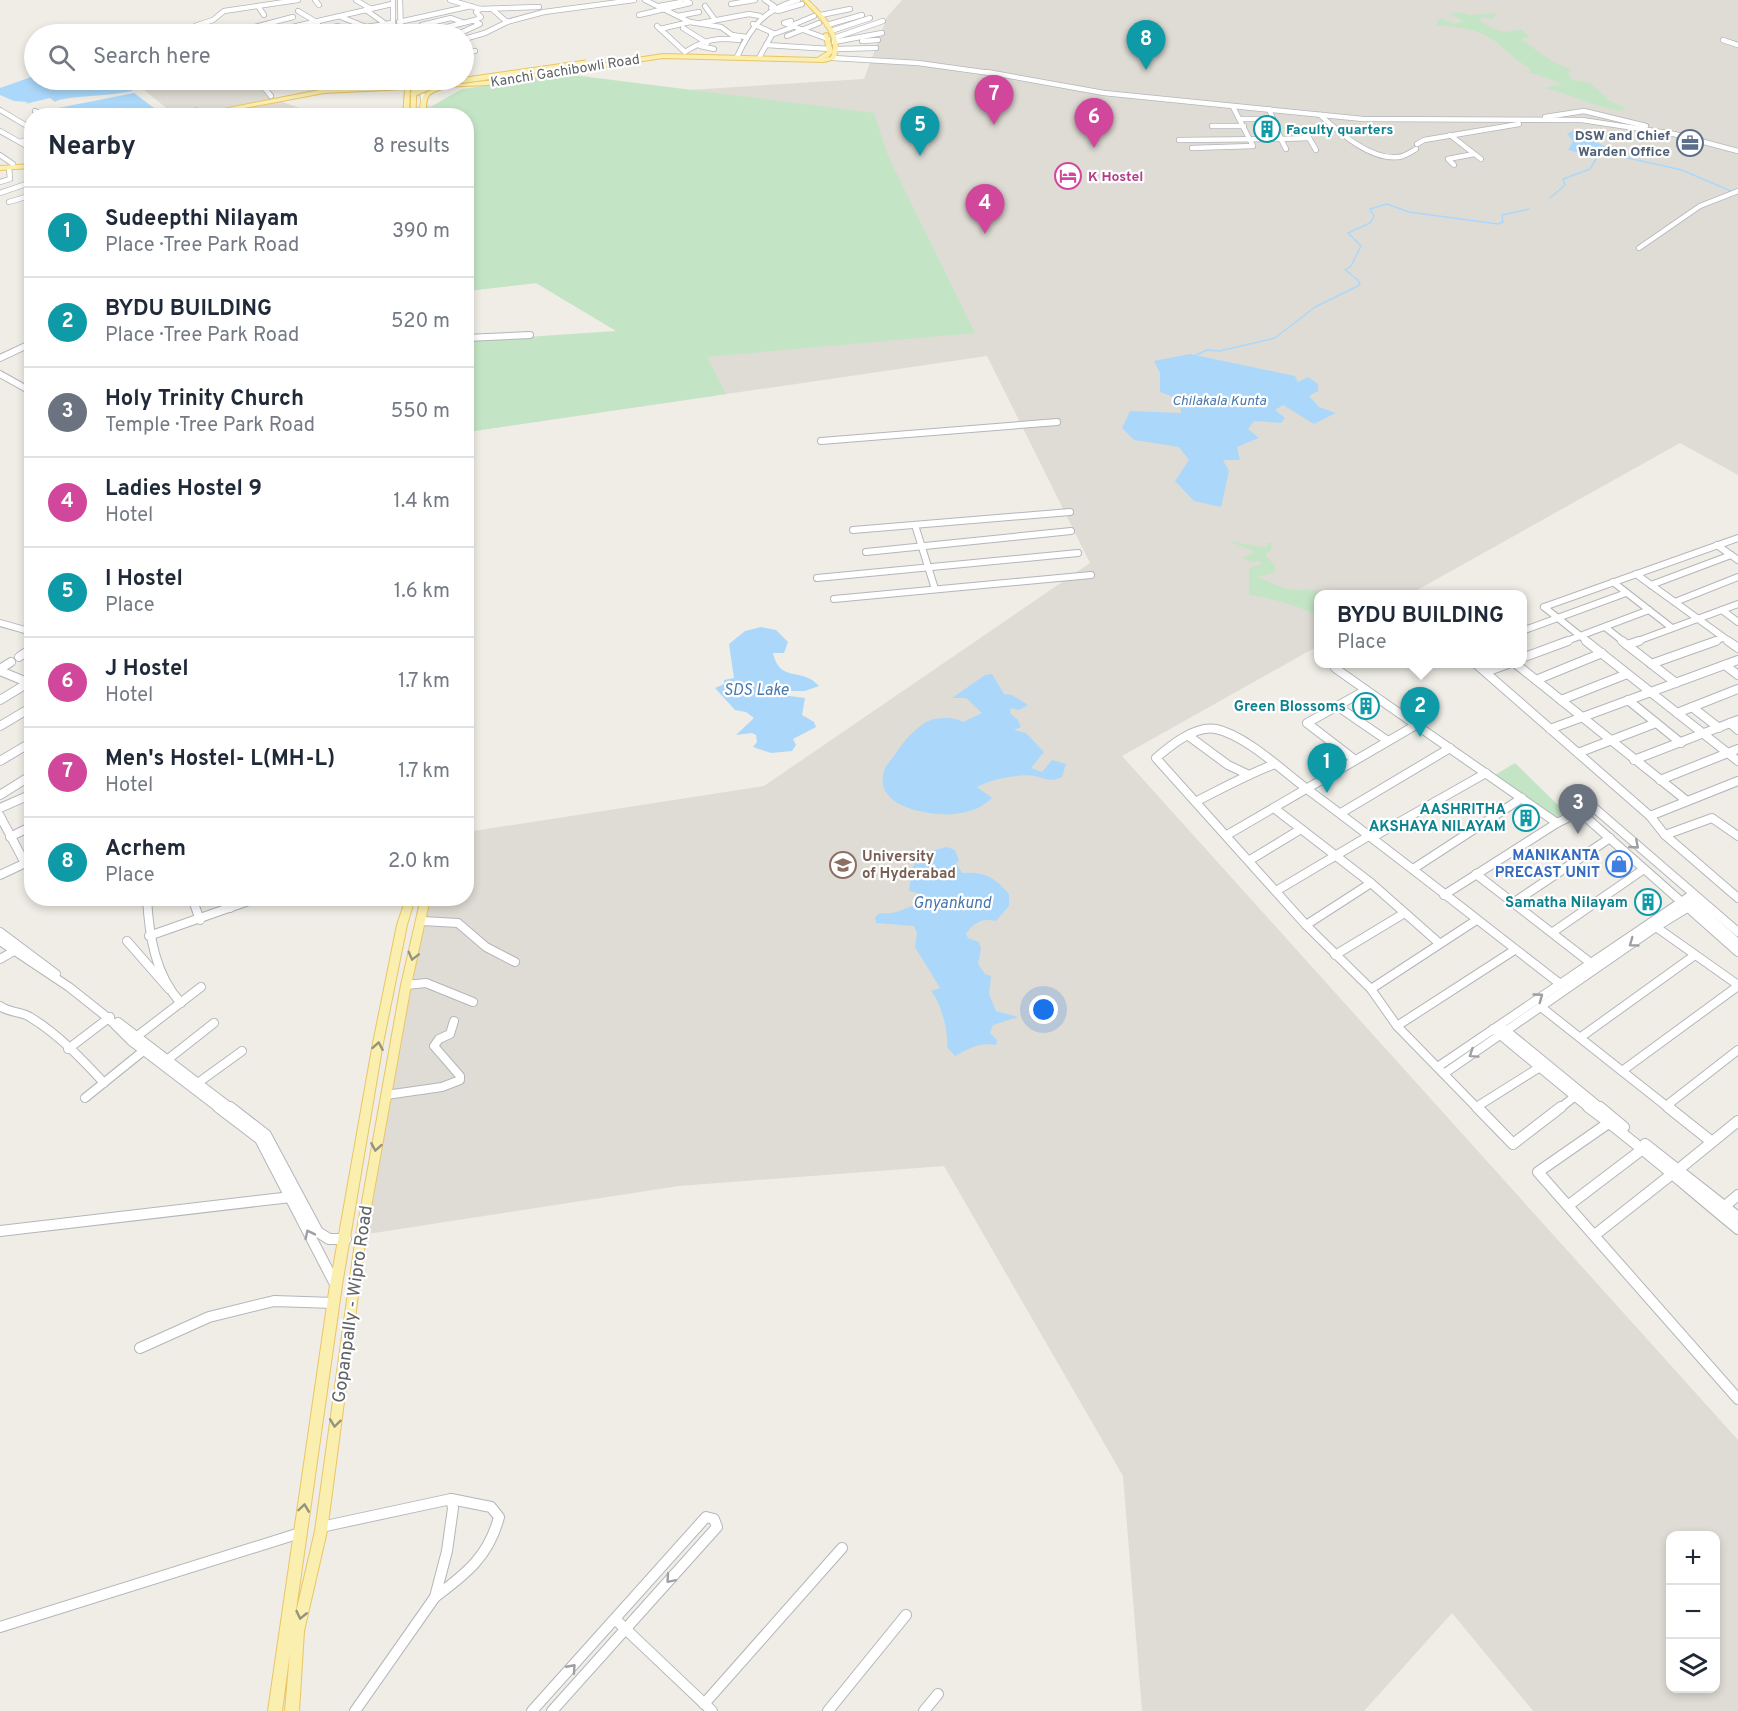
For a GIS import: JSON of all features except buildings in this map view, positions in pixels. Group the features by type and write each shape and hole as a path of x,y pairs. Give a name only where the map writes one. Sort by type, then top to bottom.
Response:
{"main road":[{"path":"801,1 821,15 822,25"},
{"path":"801,1 832,40 830,50"},
{"path":"822,25 831,31 835,53"},
{"name":"Kanchi Gachibowli Road","path":"474,80 663,56 825,57 830,50"},
{"name":"Kanchi Gachibowli Road","path":"474,77 650,53 685,52 824,60 835,53"},
{"path":"474,79 586,63"},
{"name":"Kanchi Gachibowli Road","path":"215,108 306,90"},
{"name":"Kanchi Gachibowli Road","path":"234,108 333,90"},
{"path":"407,108 408,90"},
{"path":"411,90 413,108"},
{"path":"412,94 422,90"},
{"path":"423,108 423,100 433,90"},
{"path":"0,166 24,165"},
{"name":"Gopanpally - Wipro Road","path":"274,1711 336,1285 346,1239 373,1072 399,942 409,906"},
{"name":"Gopanpally - Wipro Road","path":"292,1711 298,1631 321,1527 354,1277 389,1072 425,906"},
{"path":"373,1072 389,1072"},
{"path":"371,1085 387,1090"}],"street":[{"path":"201,24 213,20 224,11 298,0"},
{"path":"314,24 341,17 368,9 392,2 390,24 368,9 356,0"},
{"path":"400,0 399,22 472,6"},
{"path":"474,36 507,22 634,0"},
{"path":"645,0 690,22 721,27 732,35 745,39"},
{"path":"728,8 754,0"},
{"path":"765,0 784,13"},
{"path":"641,17 670,11 690,3 683,1 659,6"},
{"path":"738,56 753,24 760,16 773,7 801,1"},
{"path":"778,11 801,1"},
{"path":"450,2 480,9 539,7"},
{"path":"450,2 463,7"},
{"path":"258,6 264,15"},
{"path":"705,6 715,20"},
{"path":"439,8 444,12"},
{"path":"728,8 741,16"},
{"path":"728,8 735,17"},
{"path":"463,24 481,17 476,12 480,9"},
{"path":"492,9 507,22"},
{"path":"821,15 850,9"},
{"path":"298,11 318,23"},
{"path":"678,16 699,12"},
{"path":"263,24 291,15 308,24"},
{"path":"796,47 787,38 801,30 862,15"},
{"path":"456,19 466,16"},
{"path":"706,42 683,28 715,20 760,16"},
{"path":"760,56 771,36 800,19 814,16"},
{"path":"341,17 357,24"},
{"path":"434,24 451,18 462,22"},
{"path":"831,31 870,18"},
{"path":"455,24 473,21 480,24 474,27"},
{"path":"832,40 883,21"},
{"path":"690,22 659,28 685,52 695,45 720,37 745,39"},
{"path":"699,24 714,33"},
{"path":"753,24 769,30 772,33 771,36"},
{"path":"769,30 784,24 791,24 801,30 832,40 882,33"},
{"path":"483,25 493,29"},
{"path":"807,32 822,25"},
{"path":"1723,40 1738,44"},
{"path":"857,48 853,42 879,41"},
{"path":"1728,48 1738,44"},
{"path":"695,45 714,49"},
{"path":"766,45 830,50"},
{"path":"835,53 857,48 876,49"},
{"path":"835,53 987,72 1099,90 1322,116 1394,120 1576,120 1674,134"},
{"path":"987,72 1104,93 1269,110"},
{"path":"266,90 271,96"},
{"path":"422,90 423,100"},
{"path":"0,109 8,105"},
{"path":"1192,148 1253,145 1233,107"},
{"path":"0,109 24,124"},
{"path":"1322,116 1341,133 1380,153 1397,157 1424,140 1531,121 1558,112 1584,109 1738,151"},
{"path":"1269,110 1286,149"},
{"path":"1241,119 1271,119"},
{"path":"1212,126 1244,126"},
{"path":"0,131 24,144"},
{"path":"1305,132 1316,150"},
{"path":"1450,135 1481,159"},
{"path":"1179,140 1309,138"},
{"path":"20,142 24,141"},
{"path":"1454,165 1448,159 1474,154"},
{"path":"0,155 11,166 10,179 0,182"},
{"path":"0,193 24,184"},
{"path":"1639,248 1700,206 1738,191"},
{"path":"9,202 24,197"},
{"path":"474,338 530,335"},
{"path":"0,356 24,345"},
{"path":"0,374 24,388"},
{"path":"821,441 1057,422"},
{"path":"852,530 1070,512"},
{"path":"915,525 935,589"},
{"path":"866,552 1071,531"},
{"path":"1738,538 1544,607 1738,761"},
{"path":"1717,545 1738,560"},
{"path":"817,578 1078,553"},
{"path":"1651,585 1731,555"},
{"path":"834,599 1091,574"},
{"path":"1636,574 1738,648"},
{"path":"1675,602 1738,577"},
{"path":"1613,582 1672,628"},
{"path":"1527,629 1626,593"},
{"path":"1627,645 1738,604"},
{"path":"1527,656 1649,610"},
{"path":"1722,610 1738,622"},
{"path":"0,623 24,630"},
{"path":"1605,627 1676,683"},
{"path":"1651,664 1724,638"},
{"path":"1536,680 1602,653"},
{"path":"19,657 24,654"},
{"path":"1550,729 1738,660"},
{"path":"11,662 0,670 24,681"},
{"path":"1725,665 1738,675"},
{"path":"1335,668 1557,823"},
{"path":"1481,668 1650,816 1665,835 1738,898"},
{"path":"1485,672 1495,668"},
{"path":"1522,668 1687,801"},
{"path":"1561,700 1627,674"},
{"path":"0,700 24,687"},
{"path":"1677,713 1738,689"},
{"path":"1355,760 1307,723 1366,690"},
{"path":"1628,700 1681,743"},
{"path":"1337,706 1388,741"},
{"path":"1692,707 1719,728"},
{"path":"0,726 24,712"},
{"path":"1635,760 1738,720"},
{"path":"1578,753 1656,723"},
{"path":"1730,723 1738,730"},
{"path":"1227,835 1416,725"},
{"path":"1556,984 1356,824 1275,764 1215,729 1207,729 1190,737 1156,758 1306,925 1371,989 1397,1026 1442,1069 1513,1144 1574,1096"},
{"path":"1190,737 1228,765 1247,774"},
{"path":"0,761 24,747"},
{"path":"1341,813 1450,748"},
{"path":"1660,780 1738,749"},
{"path":"1197,801 1238,782 1247,774 1275,764"},
{"path":"1276,891 1486,773"},
{"path":"0,795 24,780"},
{"path":"1650,816 1738,781"},
{"path":"0,808 24,798"},
{"path":"1413,869 1522,798"},
{"path":"1445,895 1557,823 1592,806 1738,943"},
{"path":"1274,808 1371,883 1402,914 1439,943"},
{"path":"1580,812 1644,869 1738,932"},
{"path":"0,816 10,837 24,856"},
{"path":"1665,835 1712,818 1738,836"},
{"path":"1250,860 1301,829"},
{"path":"10,837 24,830"},
{"path":"1370,837 1564,991"},
{"path":"1513,903 1610,838"},
{"path":"0,875 24,863"},
{"path":"1553,932 1644,869"},
{"path":"1476,874 1598,969"},
{"path":"1306,925 1371,883"},
{"path":"1442,1069 1598,969 1690,900"},
{"path":"1690,900 1738,952"},
{"path":"1500,1030 1556,984 1690,900"},
{"path":"147,906 149,936 170,991"},
{"path":"195,906 200,920"},
{"path":"149,936 236,906"},
{"path":"1335,955 1402,914"},
{"path":"422,921 458,923 486,947 515,962"},
{"path":"1371,989 1475,921"},
{"path":"1622,1071 1738,986 1656,927"},
{"path":"0,932 260,1139 336,1285"},
{"path":"0,941 69,987 136,1037 146,1048 167,1060 194,1086 266,1135 318,1232 329,1239 346,1239"},
{"path":"127,941 181,1003"},
{"path":"0,959 14,951"},
{"path":"1397,1026 1513,951"},
{"path":"1581,1037 1695,955"},
{"path":"406,985 426,983 473,1002"},
{"path":"136,1037 201,987"},
{"path":"0,1006 3,1010 27,1016 68,1049 104,1083"},
{"path":"1541,1007 1712,1142"},
{"path":"68,1049 109,1017"},
{"path":"387,1090 442,1087 459,1080 460,1076 434,1046 439,1039 450,1034 454,1021"},
{"path":"167,1060 214,1023"},
{"path":"1500,1030 1574,1096 1738,1217"},
{"path":"1500,1030 1660,1160"},
{"path":"85,1098 146,1048"},
{"path":"1666,1106 1738,1050"},
{"path":"194,1086 242,1051"},
{"path":"1478,1106 1540,1068"},
{"path":"1596,1234 1738,1121"},
{"path":"1610,1122 1539,1172 1596,1234 1738,1399"},
{"path":"1569,1205 1644,1148"},
{"path":"1676,1172 1738,1228"},
{"path":"1725,1206 1738,1195"},
{"path":"0,1231 291,1197"},
{"path":"140,1348 209,1317 274,1301 334,1303"},
{"path":"435,1597 447,1551 453,1508 451,1499"},
{"path":"321,1527 451,1499 490,1507 499,1517 496,1531 478,1565 435,1597 355,1711"},
{"path":"532,1711 706,1517 714,1519 717,1527 552,1711"},
{"path":"0,1627 300,1533"},
{"path":"615,1619 708,1708 842,1548"},
{"path":"828,1711 906,1616"},
{"path":"924,1711 938,1694"}],"shaded area":[{"name":"University of Hyderabad","path":"902,0 1738,0 1738,475 1680,443 1417,590 1314,590 1314,648 1122,756 1738,1440 1738,1711 1533,1711 1452,1613 1364,1711 1142,1711 1123,1476 944,1166 679,1186 361,1235 418,906 474,906 474,831 764,786 1090,563 987,356 474,431 474,427 616,330 536,283 474,290 474,108 399,108 864,79 887,17"},
{"path":"144,90 261,90 268,97 300,108 166,108"}],"green space":[{"path":"1459,12 1472,15 1497,13 1492,19 1483,17 1479,20 1493,29 1506,32 1521,29 1530,37 1521,39 1553,62 1572,70 1568,74 1573,80 1590,83 1610,101 1626,108 1622,111 1612,109 1544,88 1563,84 1529,73 1530,68 1480,33 1436,25 1440,18 1455,24 1463,21 1450,14"},
{"path":"565,74 874,113 888,156 975,333 707,357 726,394 474,431 474,341 616,331 536,283 474,290 474,108 432,108 460,90 474,90 474,87"},
{"path":"1229,541 1266,548 1268,543 1272,543 1271,550 1265,555 1274,564 1276,572 1257,577 1289,589 1314,591 1314,615 1296,606 1249,595 1249,568 1262,564 1260,561 1249,562 1243,558 1255,552"},
{"path":"1515,763 1566,813 1556,818 1495,775"}],"water":[{"path":"24,80 24,90 134,90 68,98 55,102 50,98 25,104 28,102 14,101 0,95 0,88"},
{"path":"134,93 154,108 58,108"},
{"path":"1574,130 1587,133 1585,136 1613,151 1604,154 1597,150 1584,154 1568,150 1573,141 1567,134"},
{"name":"Chilakala Kunta","path":"1190,354 1295,376 1298,382 1308,377 1318,384 1318,391 1309,396 1319,407 1336,413 1314,424 1283,405 1275,410 1285,418 1281,423 1254,421 1248,429 1259,438 1237,447 1240,460 1223,460 1229,471 1221,507 1194,501 1175,481 1189,460 1179,447 1134,440 1122,428 1130,411 1181,413 1179,399 1160,392 1160,373 1154,361"},
{"name":"SDS Lake","path":"761,627 776,630 788,642 784,653 773,653 781,668 786,672 812,680 819,686 805,691 781,691 782,695 805,698 802,715 814,722 816,727 793,739 796,745 792,751 771,753 753,747 757,742 756,735 752,733 736,735 754,718 746,712 735,710 715,688 724,684 724,680 734,678 729,644 745,631"},
{"path":"992,674 1004,694 1012,695 1028,705 1019,710 1011,708 1010,713 1018,720 1021,727 1014,730 1026,733 1044,752 1031,768 1042,772 1052,760 1066,764 1062,777 1051,780 1021,775 989,782 977,787 992,798 974,810 959,814 917,811 897,803 884,789 885,768 906,740 918,727 928,721 946,718 963,722 982,713 966,698 952,698 985,675"},
{"name":"Gnyankund","path":"947,847 955,850 959,861 956,863 962,873 988,876 999,883 1009,894 1009,906 996,921 979,922 972,926 966,934 968,938 979,942 981,949 978,964 985,974 991,976 989,994 996,1011 1018,1017 993,1025 990,1033 997,1040 996,1045 975,1046 955,1056 947,1047 944,1018 931,991 940,988 915,947 917,933 914,926 876,923 875,917 880,913 893,913 921,905 921,894 909,891 912,868 922,853"}],"waterway":[{"path":"1550,198 1565,185 1563,179 1590,169 1596,159 1594,152"},
{"path":"1610,154 1682,170 1738,194"},
{"path":"1196,355 1207,350 1220,351 1275,338 1315,307 1360,285 1358,280 1345,270 1351,266 1361,246 1348,233 1370,223 1374,216 1370,209 1387,204 1409,212 1498,224 1503,222 1502,215 1529,209"}],"place":[{"name":"Acrhem","path":"1146,70"},
{"name":"Men's Hostel- L(MH-L)","path":"994,125"},
{"name":"Faculty quarters","path":"1267,129"},
{"name":"DSW and Chief Warden Office","path":"1690,143"},
{"name":"J Hostel","path":"1094,148"},
{"name":"I Hostel","path":"920,156"},
{"name":"K Hostel","path":"1068,176"},
{"name":"Ladies Hostel 9","path":"985,234"},
{"name":"Green Blossoms","path":"1366,706"},
{"name":"BYDU BUILDING","path":"1420,737"},
{"name":"Sudeepthi Nilayam","path":"1327,793"},
{"name":"AASHRITHA AKSHAYA NILAYAM","path":"1526,818"},
{"name":"Holy Trinity Church","path":"1578,834"},
{"name":"MANIKANTA PRECAST UNIT","path":"1619,864"},
{"name":"University of Hyderabad","path":"843,865"},
{"name":"Samatha Nilayam","path":"1648,902"}]}
